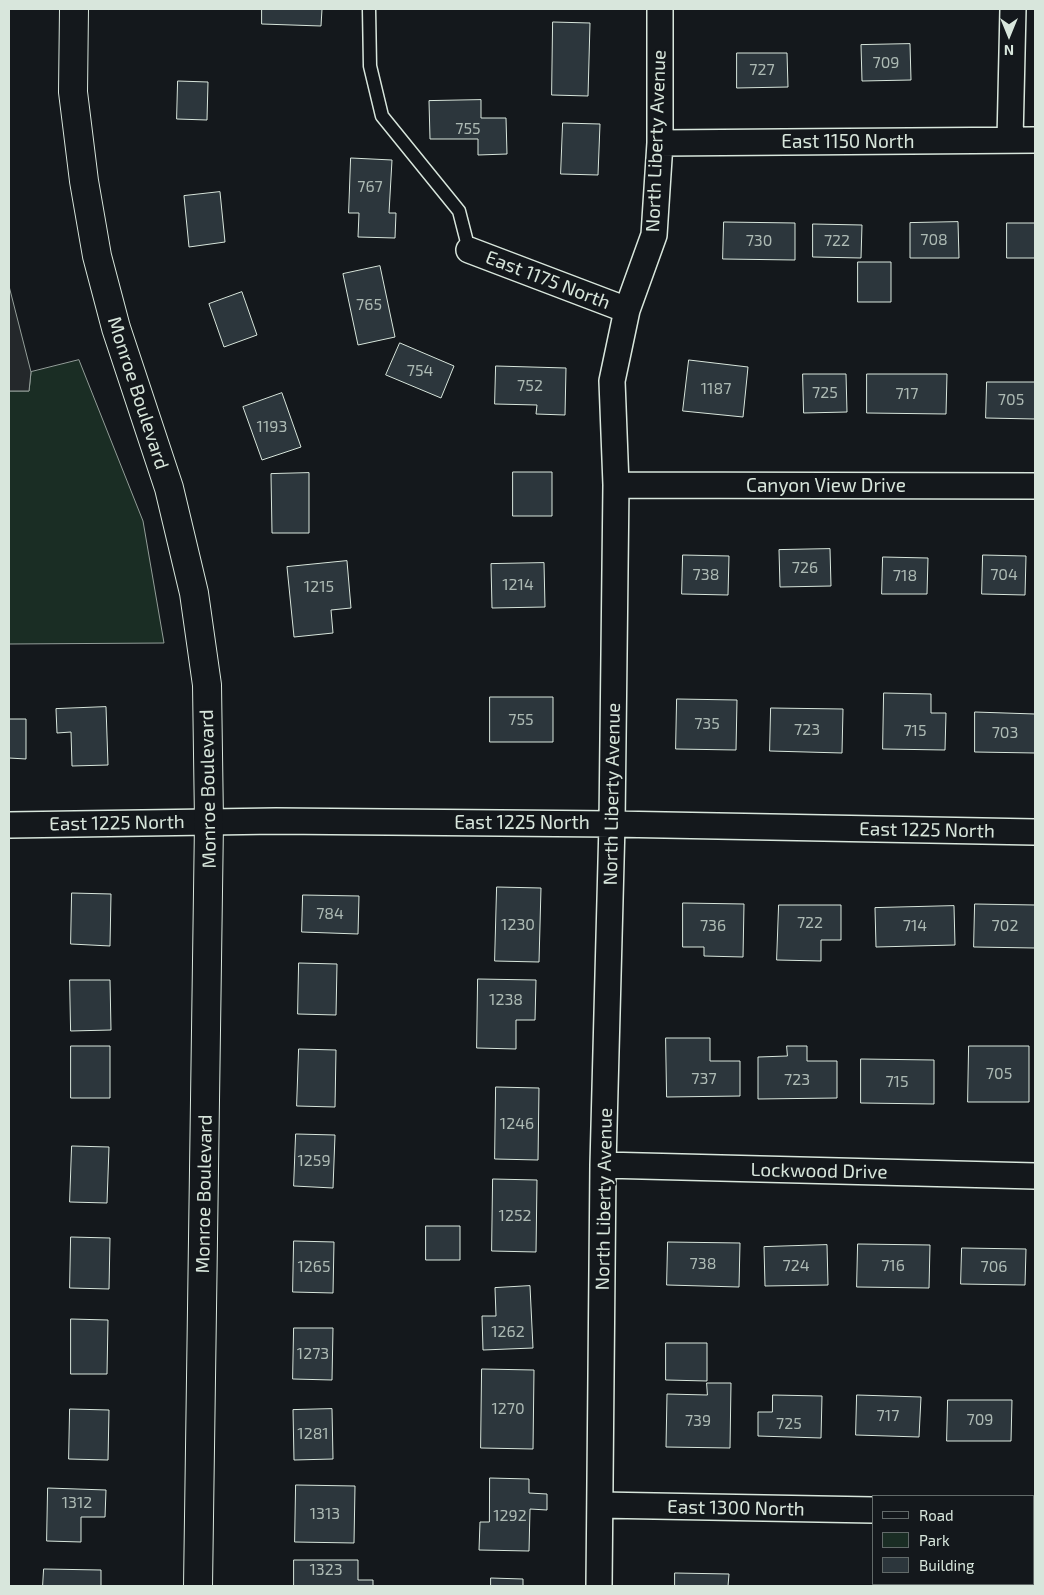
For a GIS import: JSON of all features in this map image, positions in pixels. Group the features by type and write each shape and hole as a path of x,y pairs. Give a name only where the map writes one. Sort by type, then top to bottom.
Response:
{"street":[{"name":"Monroe Boulevard","path":"74,9 74,92 84,180 97,256 116,328 169,488 194,593 206,685 209,822 198,1586"},
{"name":"North Liberty Avenue","path":"599,1586 603,1165 612,824 616,485 612,381 627,310 654,236 660,143 660,9"},
{"path":"1010,140 1013,9"},
{"name":"East 1150 North","path":"660,143 1035,140"},
{"name":"East 1175 North","path":"469,250 627,310"},
{"name":"Canyon View Drive","path":"616,485 1035,486"},
{"name":"East 1225 North","path":"9,825 209,822 612,824 1035,832"},
{"name":"Lockwood Drive","path":"603,1165 1035,1176"},
{"name":"East 1300 North","path":"600,1505 872,1510"}],"lane":[{"path":"368,9 370,66 382,116 459,212 469,250"}],"green space":[{"path":"79,360 143,521 164,643 9,644 9,391 29,391 31,372"}],"shaded area":[{"path":"9,286 31,372 29,391 9,391"}],"building":[{"path":"262,9 322,9 321,26 262,24"},
{"path":"553,22 590,23 588,96 552,95"},
{"path":"910,44 911,80 862,81 861,45"},
{"path":"737,53 787,53 788,87 737,88"},
{"path":"178,81 208,82 207,120 177,119"},
{"path":"481,100 481,118 506,118 507,154 478,155 478,139 430,139 429,101"},
{"path":"563,123 600,124 598,175 561,174"},
{"path":"351,158 392,160 389,213 396,213 395,238 358,237 359,213 349,213"},
{"path":"220,192 225,242 189,247 184,196"},
{"path":"724,222 795,223 795,260 723,259"},
{"path":"958,222 959,258 910,258 910,223"},
{"path":"1007,223 1035,223 1035,258 1007,258"},
{"path":"813,224 862,225 861,258 813,257"},
{"path":"858,262 891,262 891,302 858,302"},
{"path":"380,266 395,337 358,345 343,274"},
{"path":"242,292 257,335 224,347 209,304"},
{"path":"400,343 454,366 441,398 386,375"},
{"path":"689,360 748,367 743,417 683,411"},
{"path":"496,366 566,368 565,415 536,414 537,405 495,404"},
{"path":"803,374 846,374 847,412 804,413"},
{"path":"867,374 947,374 946,414 867,413"},
{"path":"987,382 1035,382 1035,419 986,418"},
{"path":"282,393 301,447 262,460 243,407"},
{"path":"513,472 552,472 552,516 513,516"},
{"path":"309,473 309,533 272,533 271,474"},
{"path":"830,549 831,586 780,587 779,550"},
{"path":"683,555 729,556 728,595 682,594"},
{"path":"983,555 1026,556 1025,595 982,594"},
{"path":"883,557 928,558 927,594 882,594"},
{"path":"347,561 351,608 331,610 333,633 294,637 287,567"},
{"path":"544,563 545,607 492,608 491,564"},
{"path":"884,693 931,694 931,713 946,713 945,750 883,749"},
{"path":"490,697 553,697 553,742 490,742"},
{"path":"677,699 737,700 736,750 676,749"},
{"path":"106,707 108,765 72,766 71,732 57,733 56,709"},
{"path":"771,708 843,709 842,753 770,751"},
{"path":"975,712 1035,714 1035,753 975,752"},
{"path":"9,719 26,719 26,759 9,758"},
{"path":"497,887 541,888 539,962 495,961"},
{"path":"72,893 111,894 110,946 71,944"},
{"path":"303,895 359,896 358,934 302,932"},
{"path":"683,903 744,904 743,957 704,956 704,947 683,947"},
{"path":"975,904 1035,905 1035,948 974,947"},
{"path":"779,905 841,905 841,940 821,940 821,961 777,960"},
{"path":"954,906 955,945 876,947 875,908"},
{"path":"299,963 337,964 336,1015 298,1014"},
{"path":"478,979 536,980 535,1020 516,1020 516,1049 477,1048"},
{"path":"70,980 110,980 111,1030 71,1031"},
{"path":"666,1038 710,1038 710,1061 740,1061 740,1096 667,1097"},
{"path":"71,1046 110,1046 110,1098 71,1098"},
{"path":"787,1046 807,1046 807,1061 837,1061 837,1098 758,1099 758,1057 787,1056"},
{"path":"969,1046 1029,1046 1029,1102 968,1102"},
{"path":"299,1049 336,1050 335,1107 297,1106"},
{"path":"861,1059 934,1060 934,1104 861,1103"},
{"path":"496,1087 539,1088 538,1160 495,1159"},
{"path":"296,1134 335,1135 333,1188 294,1186"},
{"path":"72,1146 109,1147 107,1203 70,1202"},
{"path":"493,1179 537,1180 536,1252 492,1251"},
{"path":"426,1226 460,1226 460,1260 426,1260"},
{"path":"71,1237 110,1238 109,1289 70,1288"},
{"path":"294,1241 334,1242 333,1293 293,1292"},
{"path":"668,1242 740,1243 739,1287 667,1285"},
{"path":"858,1244 930,1245 929,1288 857,1287"},
{"path":"827,1245 828,1285 765,1286 764,1247"},
{"path":"962,1248 1026,1249 1025,1285 961,1284"},
{"path":"530,1286 533,1348 483,1350 482,1316 496,1316 495,1288"},
{"path":"71,1319 108,1320 107,1374 71,1374"},
{"path":"294,1328 333,1328 332,1380 293,1379"},
{"path":"666,1343 707,1343 707,1381 666,1380"},
{"path":"482,1369 534,1370 533,1449 481,1448"},
{"path":"707,1383 731,1383 730,1448 666,1447 667,1394 707,1395"},
{"path":"773,1395 822,1396 821,1438 758,1436 758,1412 772,1412"},
{"path":"857,1395 921,1397 919,1437 856,1435"},
{"path":"948,1400 1012,1400 1011,1441 947,1441"},
{"path":"70,1409 109,1410 108,1460 69,1459"},
{"path":"332,1409 333,1459 294,1460 293,1410"},
{"path":"490,1478 529,1479 529,1493 547,1494 547,1510 530,1509 529,1551 479,1550 480,1522 489,1522"},
{"path":"296,1485 355,1486 354,1543 295,1542"},
{"path":"48,1488 106,1490 105,1517 81,1517 81,1542 47,1541"},
{"path":"294,1560 358,1560 358,1580 373,1580 373,1586 294,1586"},
{"path":"44,1569 101,1570 101,1586 43,1586"},
{"path":"675,1573 729,1574 728,1586 675,1586"},
{"path":"491,1578 523,1579 523,1586 491,1586"}]}
